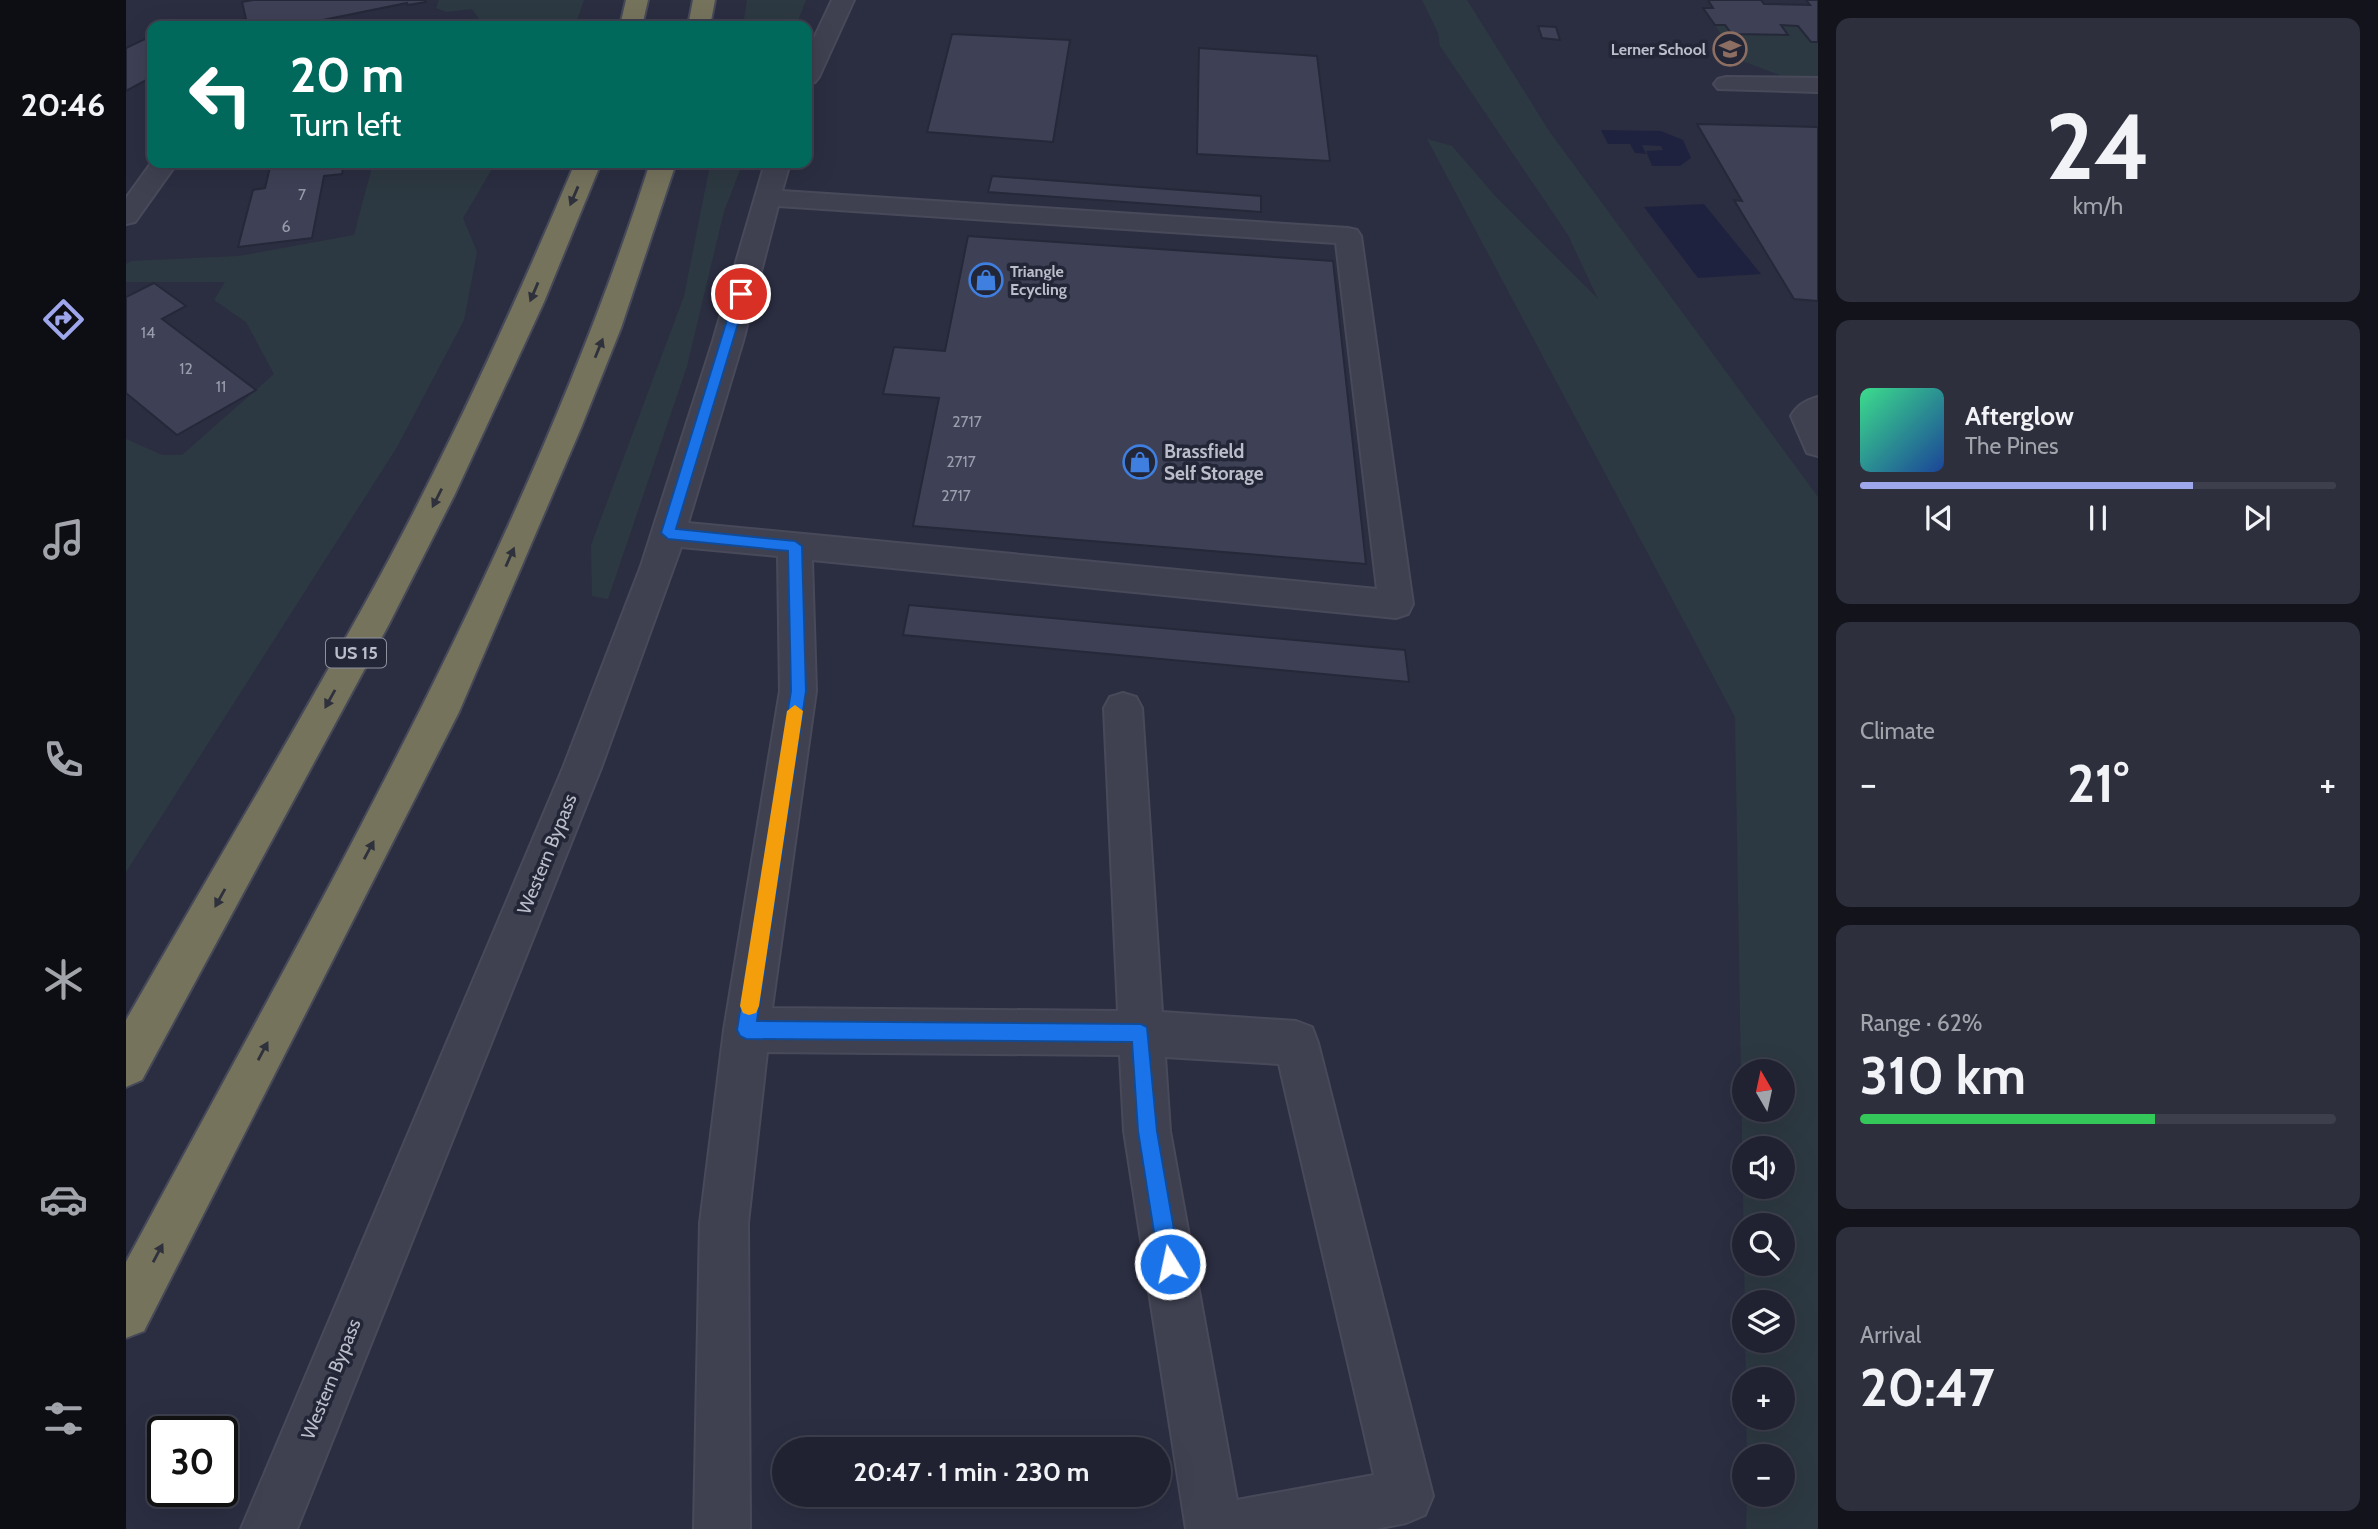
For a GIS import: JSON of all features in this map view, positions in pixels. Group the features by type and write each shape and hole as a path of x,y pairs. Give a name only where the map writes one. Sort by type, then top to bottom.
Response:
{"highway":[{"path":"632,21 637,0"},
{"path":"700,21 704,0"},
{"name":"US 15","path":"126,1063 376,616 439,494 530,302 586,168"},
{"path":"126,1313 440,712 607,328 661,168"}],"street":[{"path":"812,66 843,0"},
{"path":"1726,84 1818,85"},
{"path":"126,216 160,168"},
{"path":"668,533 1396,604 1348,236 772,180"},
{"name":"Western Bypass","path":"269,1529 582,768 668,533 728,341 772,180"},
{"path":"1818,407 1806,416 1818,445"},
{"path":"722,1529 724,1223 746,1030 798,691 795,546"},
{"path":"1124,708 1147,1131 1214,1529"},
{"path":"746,1030 1141,1033 1296,1043 1406,1496 1229,1529"}],"shaded area":[{"path":"439,0 584,0 577,21 478,21 479,19 472,9 446,12 436,8"},
{"path":"747,0 806,0 798,21 744,21"},
{"path":"1422,0 1467,0 1549,131 1818,497 1818,1529 1746,1529 1747,1507 1795,1507 1795,1444 1747,1444 1746,1430 1795,1430 1795,1367 1746,1367 1745,1353 1795,1353 1795,1290 1745,1290 1744,1276 1795,1276 1795,1213 1743,1213 1743,1199 1795,1199 1795,1136 1742,1136 1742,1122 1796,1122 1796,1059 1741,1059 1735,717 1427,139 1452,146 1496,197 1598,299 1568,235 1440,46 1438,33"},
{"path":"1715,25 1725,25 1732,34 1787,35 1781,25 1798,26 1811,42 1818,42 1818,77 1782,76 1737,59"},
{"path":"372,168 494,168 463,218 477,252 464,320 397,447 126,872 126,439 162,455 182,455 274,374 246,322 214,300 225,282 126,282 126,264 131,261 239,256 354,235"},
{"path":"741,168 724,211 687,366 608,599 592,596 591,545 684,296 709,170"}],"water":[{"path":"1601,130 1661,131 1683,140 1691,158 1680,166 1652,166 1646,151 1663,150 1661,146 1642,145 1646,154 1635,153 1630,144 1608,144"},
{"path":"1704,204 1761,274 1698,278 1644,207"}],"building":[{"path":"1708,0 1761,0 1764,4 1810,5 1806,0 1818,0 1818,42 1811,42 1798,26 1781,25 1788,35 1732,34 1725,25 1715,25 1703,8 1713,8"},
{"path":"242,2 426,2 407,3 318,21 236,21 246,19"},
{"path":"1538,26 1556,27 1560,40 1542,38"},
{"path":"952,34 1070,40 1053,142 927,132"},
{"path":"147,38 147,80 126,91 126,48"},
{"path":"1199,48 1317,56 1330,161 1197,154"},
{"path":"1697,124 1818,127 1818,301 1794,299 1734,200 1742,201"},
{"path":"270,168 343,168 342,174 324,176 312,238 238,247 253,190 265,188"},
{"path":"992,176 1261,196 1261,212 988,192"},
{"name":"Brassfield Self Storage","path":"968,236 1333,261 1366,564 913,526 939,398 883,394 894,347 945,351"},
{"path":"154,283 186,306 162,319 256,390 177,435 126,393 126,297"},
{"path":"909,605 1405,650 1409,682 903,635"}],"slow traffic":[{"path":"749,1006 795,711"}],"place":[{"name":"Lerner School","path":"1730,49"},
{"name":"Triangle Ecycling","path":"986,280"},
{"name":"Brassfield Self Storage","path":"1140,462"}],"route":[{"path":"741,294 668,533 795,546 798,691 746,1030 1141,1033 1147,1131 1170,1264"}]}
